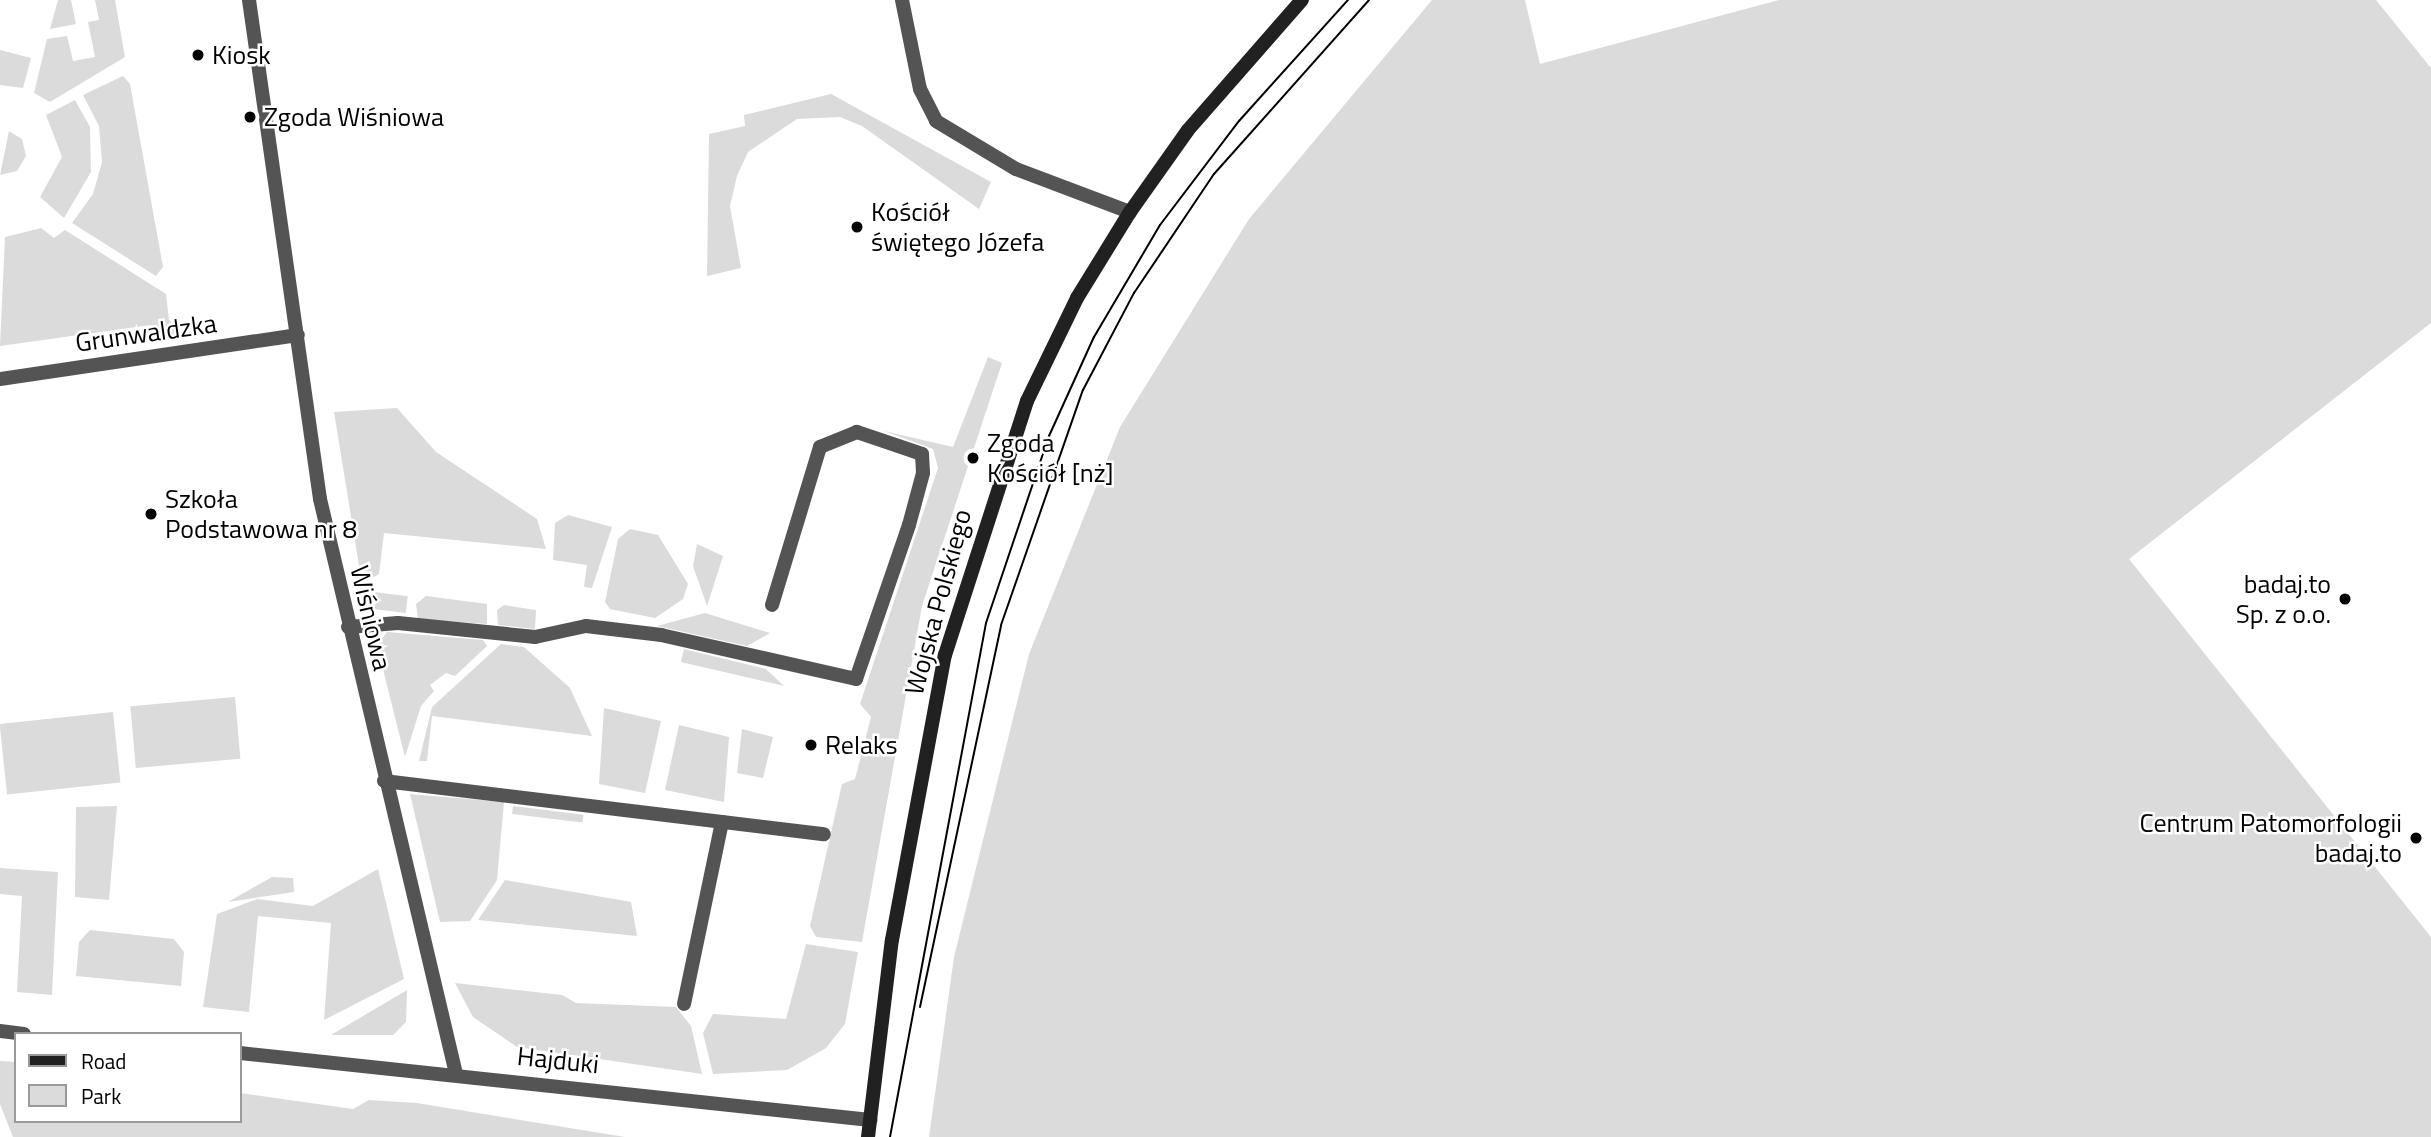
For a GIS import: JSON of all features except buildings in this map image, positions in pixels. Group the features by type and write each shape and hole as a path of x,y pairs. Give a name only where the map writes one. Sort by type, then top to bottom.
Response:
{"street":[{"name":"Wiśniowa","path":"249,0 320,499 384,780 456,1074"},
{"path":"902,0 920,89 936,121 1016,169 1130,212"},
{"name":"Wojska Polskiego","path":"868,1137 894,926 961,593 1027,401 1077,298 1130,212 1188,130 1302,0"},
{"name":"Grunwaldzka","path":"0,379 298,335"},
{"path":"348,627 398,623 535,637 586,626 661,635 856,679 909,525 923,473 922,454 857,432 820,447 772,605"},
{"path":"384,780 824,834"},
{"path":"684,1003 722,822"},
{"name":"Hajduki","path":"242,1054 456,1074 870,1120"}],"green space":[{"path":"58,0 71,0 76,24 50,29"},
{"path":"95,0 115,0 125,57 50,102 34,93 47,39 67,36 73,61 95,57 88,22 99,20"},
{"path":"1432,0 1525,0 1540,64 1779,0 2376,0 2431,68 2431,323 2129,559 2431,937 2431,1137 929,1137 954,957 1029,654 1120,427 1249,219"},
{"path":"0,50 31,58 23,88 0,85"},
{"path":"123,76 130,84 163,267 156,276 72,223 93,194 102,162 99,126 83,95"},
{"path":"831,94 991,182 979,209 862,126 840,117 797,119 748,152 737,176 730,206 741,268 707,276 709,134 745,126 744,115"},
{"path":"75,100 90,127 91,172 64,218 40,197 62,157 46,115"},
{"path":"9,131 22,139 26,156 17,171 0,175"},
{"path":"41,228 54,238 65,230 166,294 169,320 181,335 153,338 151,325 0,346 5,237"},
{"path":"988,357 1002,363 922,606 862,942 816,937 810,926 842,784 855,779 871,717 860,704 938,468 933,449 884,431 953,447"},
{"path":"397,408 436,452 537,519 546,549 384,533 379,574 362,584 334,412"},
{"path":"568,515 612,527 592,588 584,587 587,565 553,560 555,523"},
{"path":"630,529 658,535 688,584 683,599 655,618 610,609 605,602 618,539"},
{"path":"697,544 723,556 707,606 693,566"},
{"path":"374,592 408,596 406,613 372,609"},
{"path":"426,596 487,604 487,624 418,619 416,604"},
{"path":"504,605 536,610 535,629 498,625 497,610"},
{"path":"705,613 770,633 747,646 657,626"},
{"path":"387,632 483,640 487,646 455,676 446,673 430,685 434,691 421,706 405,757 377,645"},
{"path":"501,644 524,647 570,688 592,736 432,716 427,761 419,761 432,707"},
{"path":"684,649 766,669 784,686 681,662"},
{"path":"235,697 240,759 136,768 130,706"},
{"path":"604,708 661,721 645,793 599,784"},
{"path":"113,712 120,783 7,795 0,724"},
{"path":"679,725 729,737 724,802 665,790"},
{"path":"742,729 773,737 763,778 737,773"},
{"path":"410,794 504,802 497,880 470,921 440,922"},
{"path":"117,806 109,900 75,897 76,807"},
{"path":"513,806 583,815 582,823 512,814"},
{"path":"0,868 58,872 52,995 17,992 22,896 0,894"},
{"path":"378,869 404,979 324,1020 331,923 258,916 249,1012 203,1007 217,914 257,899 313,906"},
{"path":"272,877 293,878 294,892 228,902"},
{"path":"505,880 631,902 637,936 478,920"},
{"path":"90,930 174,939 184,952 181,986 76,976 79,942"},
{"path":"806,944 858,952 845,1024 826,1048 787,1070 713,1074 703,1033 713,1014 786,1019"},
{"path":"455,983 562,995 576,1003 676,1007 691,1026 702,1074 517,1047 473,1017"},
{"path":"407,990 406,1022 393,1035 331,1035"},
{"path":"0,1061 14,1062 14,1123 242,1123 242,1093 353,1109 369,1100 417,1103 625,1137 13,1137 0,1104"}],"tram line":[{"path":"890,1137 986,623 1049,436 1094,337 1160,225 1239,121 1348,0"},
{"path":"920,1007 1001,625 1083,390 1134,293 1214,174 1369,0"}],"place":[{"name":"Kiosk","path":"198,55"},
{"name":"Zgoda Wiśniowa","path":"250,117"},
{"name":"Kościół świętego Józefa","path":"857,227"},
{"name":"Zgoda Kościół [nż]","path":"973,458"},
{"name":"Szkoła Podstawowa nr 8","path":"151,514"},
{"name":"badaj.to Sp. z o.o.","path":"2345,599"},
{"name":"Relaks","path":"811,745"},
{"name":"Centrum Patomorfologii badaj.to","path":"2416,838"}]}
